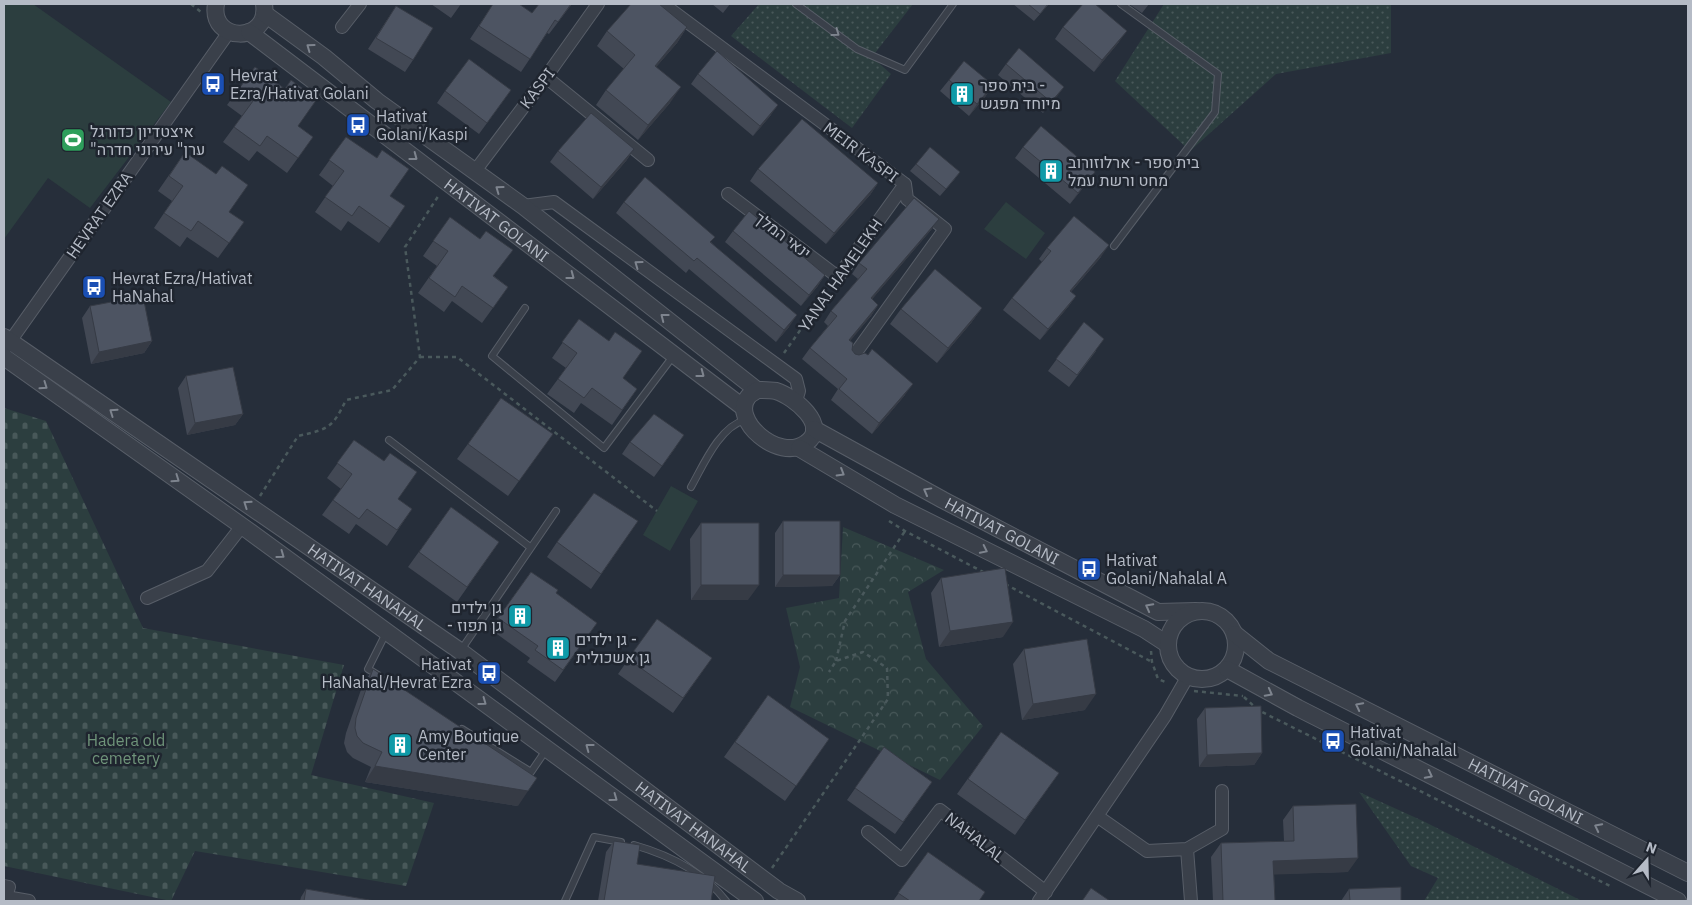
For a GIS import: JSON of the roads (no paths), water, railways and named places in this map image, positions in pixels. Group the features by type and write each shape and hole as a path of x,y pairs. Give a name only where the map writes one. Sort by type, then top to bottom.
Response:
{"street":[{"path":"216,4 218,21 229,32 237,34 249,32 256,28 262,22 265,9"},
{"path":"342,27 360,4"},
{"name":"KASPI","path":"475,171 598,4"},
{"name":"MEIR KASPI","path":"663,4 904,184 907,198 945,229 852,358"},
{"name":"HATIVAT GOLANI","path":"265,9 377,101 523,206 758,390"},
{"name":"HEVRAT EZRA","path":"6,343 229,32"},
{"name":"HATIVAT GOLANI","path":"249,32 675,354 746,414"},
{"path":"546,77 648,160"},
{"name":"YANAI HAMELEKH","path":"838,276 904,184"},
{"name":"ינאי המלך","path":"728,194 838,276"},
{"name":"HATIVAT GOLANI","path":"523,206 554,202 796,379 799,391 796,401"},
{"name":"HATIVAT HANAHAL","path":"6,343 460,650 764,879 796,901"},
{"name":"HATIVAT HANAHAL","path":"4,358 242,526 546,748 695,865 755,901"},
{"path":"758,390 775,391 796,401 805,410 814,429 809,441 799,448 785,449 774,445 756,432 746,414 748,397 758,390"},
{"name":"HATIVAT GOLANI","path":"814,429 943,500 1158,612 1196,611"},
{"name":"HATIVAT GOLANI","path":"799,448 895,506 1144,629 1168,644"},
{"path":"147,598 207,571 242,526"},
{"path":"1206,610 1224,618 1235,634 1236,652 1232,661 1227,669 1209,679 1198,679 1180,671 1173,663 1169,654 1168,636 1176,622 1182,616 1196,611 1206,610"},
{"name":"HATIVAT GOLANI","path":"1235,634 1269,661 1688,873"},
{"name":"HATIVAT GOLANI","path":"1227,669 1298,708 1678,901"},
{"name":"NAHALAL","path":"868,832 902,860 940,810 1043,896 1165,716 1188,676"},
{"path":"1097,816 1147,851 1187,849 1222,829 1222,791"},
{"path":"1187,849 1191,901"},
{"path":"4,886 9,887 6,897 30,901"}],"lane":[{"path":"796,4 857,48 905,70 953,4"},
{"path":"1114,246 1216,112 1218,74 1121,4"},
{"path":"525,308 492,356 604,448 675,354"},
{"path":"691,487 718,440 740,422 746,414"},
{"path":"389,440 530,547"},
{"path":"460,650 556,511"},
{"path":"384,679 368,669 386,632"},
{"path":"457,726 531,772 546,748"},
{"path":"565,901 594,837 646,849 695,865 726,901"}],"place":[{"name":"Hevrat Ezra/Hativat Golani","path":"213,84"},
{"name":"בית ספר - מיוחד מפגש","path":"962,94"},
{"name":"Hativat Golani/Kaspi","path":"358,125"},
{"name":"איצטדיון כדורגל \"ערן\" עירוני חדרה","path":"73,140"},
{"name":"בית ספר - ארלוזורוב מחט ורשת עמל","path":"1051,171"},
{"name":"Hevrat Ezra/Hativat HaNahal","path":"94,287"},
{"name":"Hativat Golani/Nahalal A","path":"1089,569"},
{"name":"גן ילדים - גן תפוז","path":"520,616"},
{"name":"גן ילדים - גן אשכולית","path":"558,648"},
{"name":"Hativat HaNahal/Hevrat Ezra","path":"489,673"},
{"name":"Hativat Golani/Nahalal","path":"1333,741"},
{"name":"Amy Boutique Center","path":"400,745"}],"park label":[{"name":"Hadera old cemetery","path":"126,749"}]}
